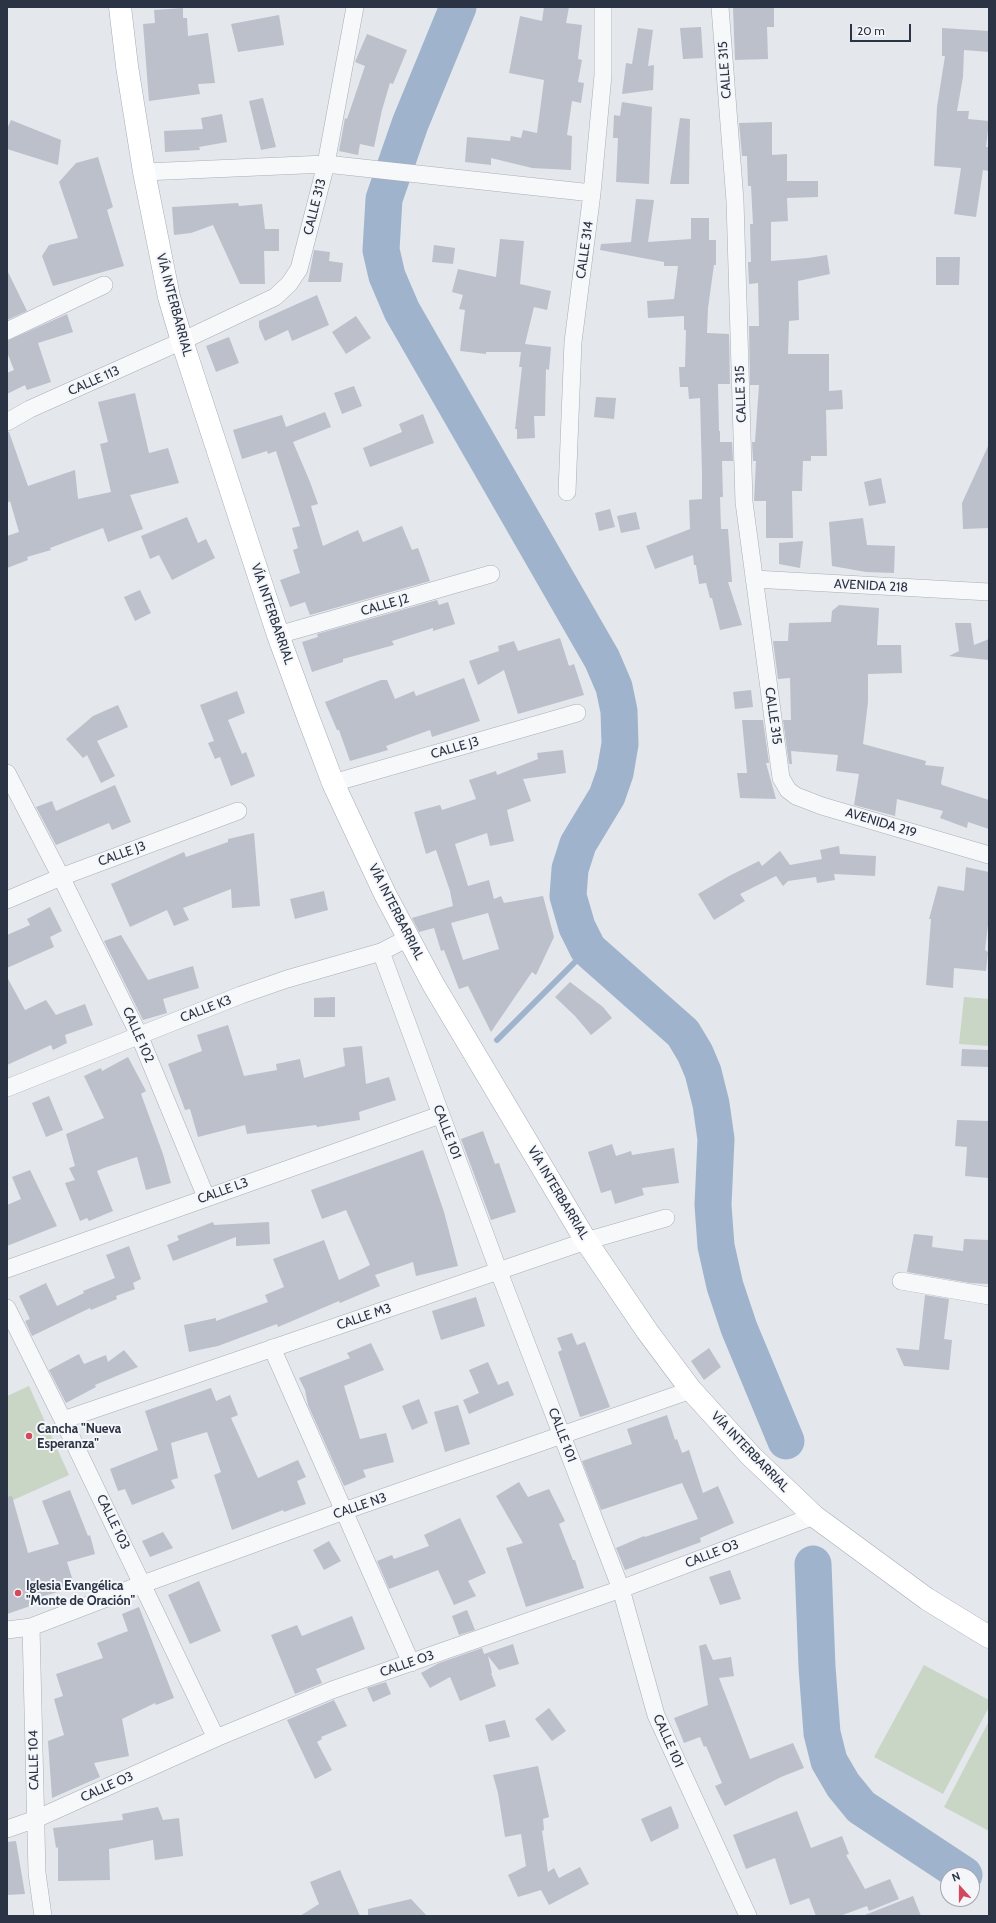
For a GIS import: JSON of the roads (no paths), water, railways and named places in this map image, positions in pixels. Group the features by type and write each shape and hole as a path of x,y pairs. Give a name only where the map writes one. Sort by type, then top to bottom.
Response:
{"main road":[{"name":"VÍA INTERBARRIAL","path":"120,7 127,66 144,172 169,297 182,341 278,635 333,783 385,894 408,938 586,1241 647,1331 691,1390 751,1456 814,1516 927,1599 989,1638"}],"street":[{"name":"CALLE 313","path":"182,341 275,297 289,284 299,269 326,164 355,7"},
{"name":"CALLE 314","path":"566,492 573,342 592,193 603,75 603,7"},
{"name":"CALLE 315","path":"720,7 735,201 744,502 782,778"},
{"path":"144,172 326,164 592,193"},
{"path":"7,331 104,285"},
{"name":"CALLE 113","path":"7,422 30,409 182,341"},
{"name":"CALLE J2","path":"278,635 492,574"},
{"name":"AVENIDA 218","path":"754,579 989,592"},
{"name":"CALLE J3","path":"333,783 576,714"},
{"name":"CALLE 102","path":"7,773 62,877 139,1035 206,1197"},
{"name":"AVENIDA 219","path":"782,778 788,790 796,796 989,855"},
{"name":"CALLE J3","path":"7,900 62,877 238,811"},
{"name":"CALLE K3","path":"7,1088 139,1035 287,979 380,952 408,938"},
{"name":"CALLE 101","path":"380,952 499,1272 621,1589 656,1716 748,1916"},
{"name":"CALLE L3","path":"7,1269 440,1115"},
{"name":"CALLE M3","path":"63,1420 586,1241 666,1218"},
{"path":"901,1281 989,1296"},
{"name":"CALLE 103","path":"7,1308 143,1584 216,1738"},
{"path":"272,1348 411,1663"},
{"name":"CALLE N3","path":"31,1627 143,1584 344,1511 691,1390"},
{"name":"CALLE O3","path":"7,1829 36,1819 216,1738 332,1690 621,1589 814,1516"},
{"path":"7,1630 31,1627"},
{"name":"CALLE 104","path":"31,1627 37,1873 43,1916"}],"waterway":[{"path":"458,7 410,124 384,199 381,250 387,276 402,311 602,659 614,687 619,711 620,744 615,773 607,796 578,844 570,869 568,896 577,927 588,949 683,1033 695,1053 703,1072 711,1104 716,1139 713,1205 716,1246 725,1286 739,1328 786,1441"},
{"path":"497,1040 588,949"},
{"path":"813,1564 817,1667 822,1733 829,1761 843,1785 861,1807 952,1867"}],"place":[{"name":"Cancha \"Nueva Esperanza\"","path":"29,1436"},
{"name":"Iglesia Evangélica \"Monte de Oración\"","path":"18,1593"}]}
